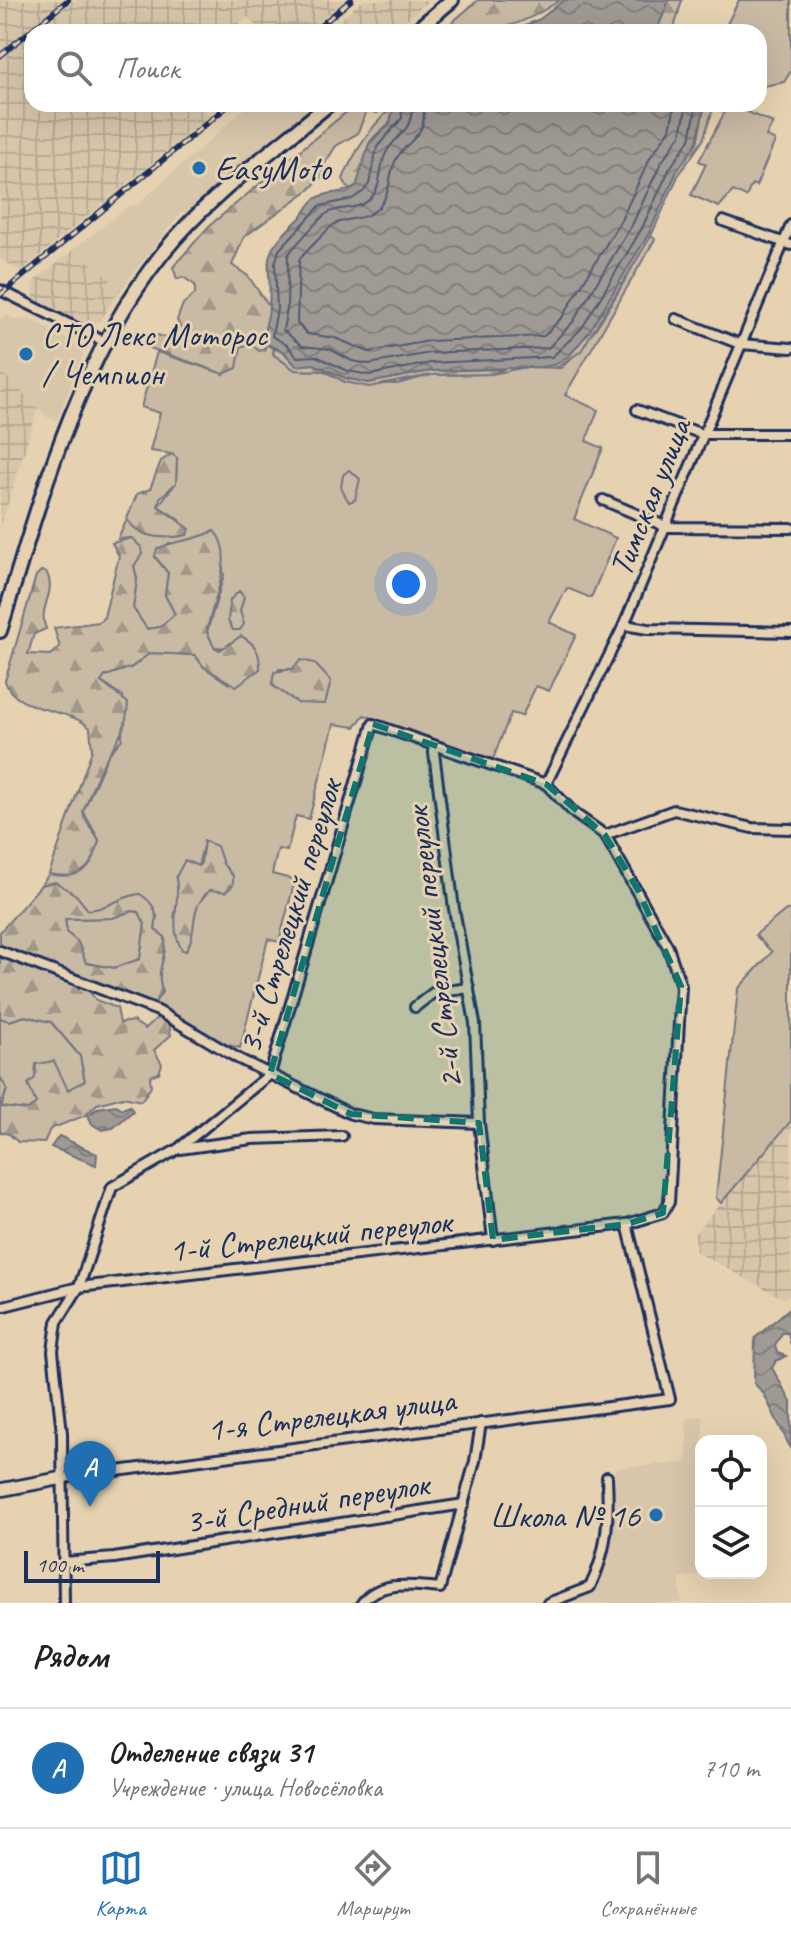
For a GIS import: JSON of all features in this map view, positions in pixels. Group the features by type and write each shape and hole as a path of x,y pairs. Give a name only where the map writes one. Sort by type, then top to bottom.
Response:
{"main road":[{"path":"424,24 452,0"},
{"path":"0,631 55,458 103,341 162,253 190,224 320,112"}],"street":[{"path":"723,221 787,244"},
{"name":"Тимская улица","path":"546,784 624,625 667,527 740,344 787,244 791,225"},
{"path":"0,290 103,341"},
{"path":"676,319 740,344 791,348"},
{"path":"637,410 702,434 791,434"},
{"path":"603,500 667,527 791,528"},
{"path":"624,625 648,629 791,632"},
{"name":"3-й Стрелецкий переулок","path":"79,1287 112,1187 178,1149 270,1074 373,724 433,745"},
{"path":"433,745 546,784 575,814 605,835 674,810 752,828 791,829"},
{"name":"2-й Стрелецкий переулок","path":"433,745 454,909 475,1023 479,1123 493,1240"},
{"name":"1-й Стрелецкий переулок","path":"0,1307 79,1287 627,1224 663,1213 669,1202 681,986 668,947 605,835"},
{"path":"0,951 158,1011 270,1074 351,1114 401,1121 479,1123"},
{"path":"415,1007 433,993 469,988"},
{"path":"178,1149 252,1139 342,1136"},
{"name":"1-я Стрелецкая улица","path":"0,1490 63,1478 670,1399 627,1224"},
{"path":"64,1603 63,1478 53,1351 57,1322 79,1287"},
{"path":"362,1603 378,1590 392,1586 440,1588 480,1440 481,1423"},
{"path":"548,1603 590,1587 599,1568 608,1531 607,1477"},
{"name":"3-й Средний переулок","path":"64,1562 114,1558 464,1504"}],"highlighted area":[{"path":"373,724 546,784 605,835 638,890 681,986 663,1213 627,1224 493,1240 479,1123 351,1114 270,1074"}],"shaded area":[{"path":"0,0 63,0 34,24 24,24 24,33 0,53"},
{"path":"74,0 344,0 316,24 254,24 248,17 239,24 45,24"},
{"path":"363,0 429,0 401,24 338,22"},
{"path":"24,42 24,112 206,112 209,116 21,271 0,259 0,61"},
{"path":"241,112 309,112 187,215 182,211 121,289 74,249 127,207 138,204"},
{"path":"74,249 121,289 100,321 85,327 35,303 32,283"},
{"path":"6,315 18,320 30,318 76,345 83,354 57,420 47,417 0,370 0,320"},
{"path":"0,370 38,408 0,529"},
{"path":"791,1121 791,1295 782,1298 696,1252 695,1233"},
{"name":"Школа № 16","path":"703,1416 703,1435 695,1435 695,1575 679,1579 682,1603 554,1603 592,1588 610,1536 615,1468 688,1462 686,1418"}],"green space":[{"path":"478,0 560,0 514,24 450,24"},
{"path":"669,0 682,0 675,24 659,24"},
{"path":"739,0 791,0 791,71 784,82 767,85 767,24 727,24"},
{"path":"346,112 366,112 358,133 336,146 325,163 323,175 310,189 244,237 232,265 248,276 270,308 264,350 259,351 251,344 241,346 237,368 224,374 147,347 157,335 174,341 181,329 177,320 183,304 195,294 195,285 183,277 177,279 173,267 209,226"},
{"path":"393,112 392,119 369,144 362,176 350,191 343,179 364,140 386,113"},
{"path":"703,112 712,112 703,140 678,176 651,236 581,351 556,368 554,365 569,356 589,332 649,233 677,171 697,142"},
{"path":"725,112 748,112 773,123 766,136 775,141 756,186 752,184 746,197 733,191 719,207 691,195 706,164 699,161"},
{"path":"651,236 655,239 565,395 598,410 586,441 603,448 574,519 616,538 591,598 567,588 549,622 576,635 549,691 536,686 522,716 511,713 493,759 364,715 355,727 334,724 309,819 296,816 287,851 278,849 272,874 295,880 279,942 268,939 240,1048 214,1041 154,1004 162,992 160,969 165,937 155,930 157,916 140,894 88,910 76,895 41,885 49,874 55,875 99,840 83,811 108,755 122,739 123,696 101,682 105,676 132,667 149,653 195,655 204,667 229,684 227,648 214,647 207,632 224,575 214,531 182,544 169,543 155,557 168,573 165,595 175,614 160,627 147,629 133,608 137,579 134,566 142,554 132,538 118,539 127,519 146,534 162,537 187,535 180,520 158,506 176,483 177,459 172,454 150,451 160,413 141,407 157,352 224,374 241,346 251,344 264,350 266,344 274,349 273,354 295,370 325,371 345,382 397,384 431,375 492,374 527,367 561,368 599,323","holes":["279,669 292,669 298,703 272,685","204,842 204,885 191,883 174,918 179,892 176,877 185,861 198,866"]},
{"path":"274,349 283,351 296,365 314,364 345,378 368,383 431,371 504,369 492,374 431,375 369,387 345,382 325,371 295,370 273,354"},
{"path":"172,454 177,458 176,483 160,498 158,506 190,529 187,535 179,536 146,534 127,519 137,494 150,489 161,461"},
{"path":"349,470 360,479 355,500 349,502 341,488 343,475"},
{"path":"214,531 221,541 223,566 207,632 214,647 220,650 241,636 246,639 256,649 260,669 236,686 204,667 195,655 150,653 132,667 105,676 101,682 128,703 122,732 100,770 83,811 84,818 99,840 97,850 89,865 77,874 49,874 92,750 90,728 69,716 19,699 5,681 36,576 41,571 47,573 49,581 44,614 46,629 34,634 28,654 51,655 60,647 54,628 99,622 104,617 119,556 112,543 132,538 141,547 142,554 134,566 137,579 133,608 147,629 160,627 175,614 165,595 168,573 155,556 157,549"},
{"path":"239,591 244,597 240,611 244,624 240,630 233,630 228,621 230,600"},
{"path":"301,660 314,663 331,681 325,704 298,703 272,685 274,672 292,669"},
{"path":"204,841 217,846 223,864 233,876 233,885 226,892 210,890 198,905 186,951 182,950 176,932 176,877 185,860 198,866 201,863"},
{"path":"55,882 76,895 88,910 140,894 149,901 156,913 155,930 165,937 160,976 162,991 154,1004 70,971 0,951 0,932 41,885","holes":["132,911 139,912 145,924 140,959 114,968 86,963 78,942 67,933 65,919 112,918"]},
{"path":"786,910 791,910 791,1121 721,1203 716,1198 738,989 772,952 755,935"},
{"path":"132,911 139,912 145,924 140,959 114,968 86,963 78,942 67,933 65,919 112,918"},
{"path":"0,957 89,991 96,1000 117,1008 120,1023 133,1021 145,1029 158,1017 169,1024 171,1035 154,1050 162,1064 159,1073 150,1076 151,1087 141,1101 123,1097 97,1104 84,1116 50,1129 44,1143 18,1142 9,1134 0,1132 0,1077 7,1089 1,1107 28,1110 36,1103 28,1084 35,1078 36,1064 54,1061 68,1090 85,1081 80,1056 51,1022 25,1016 9,1021 0,1018"},
{"path":"25,1016 51,1022 80,1056 85,1081 28,1110 1,1108 7,1089 0,1077 0,1018 9,1021"}],"water":[{"path":"564,0 669,0 659,24 529,24"},
{"path":"392,112 703,112 697,142 677,171 649,233 589,332 569,356 554,365 540,367 431,371 368,383 345,378 314,364 296,366 283,351 266,344 269,259 276,243 315,199 356,187 369,144 390,123"},
{"path":"116,1105 122,1109 130,1106 133,1111 113,1128 102,1130 92,1124 88,1115 97,1108"},
{"path":"59,1136 97,1154 96,1165 51,1147"},
{"path":"791,1307 791,1345 788,1333 782,1333 775,1345 777,1353 786,1356 776,1361 772,1368 791,1402 791,1449 764,1394 754,1383 755,1338"}],"railway":[{"path":"39,24 68,0"},
{"path":"322,24 351,0"},
{"path":"0,56 24,36"},
{"path":"0,295 220,112"}],"place":[{"name":"EasyMoto","path":"199,168"},
{"name":"СТО Лекс Моторос / Чемпион","path":"26,354"},
{"name":"Отделение связи 31","path":"90,1507"},
{"name":"Школа № 16","path":"656,1515"}]}
